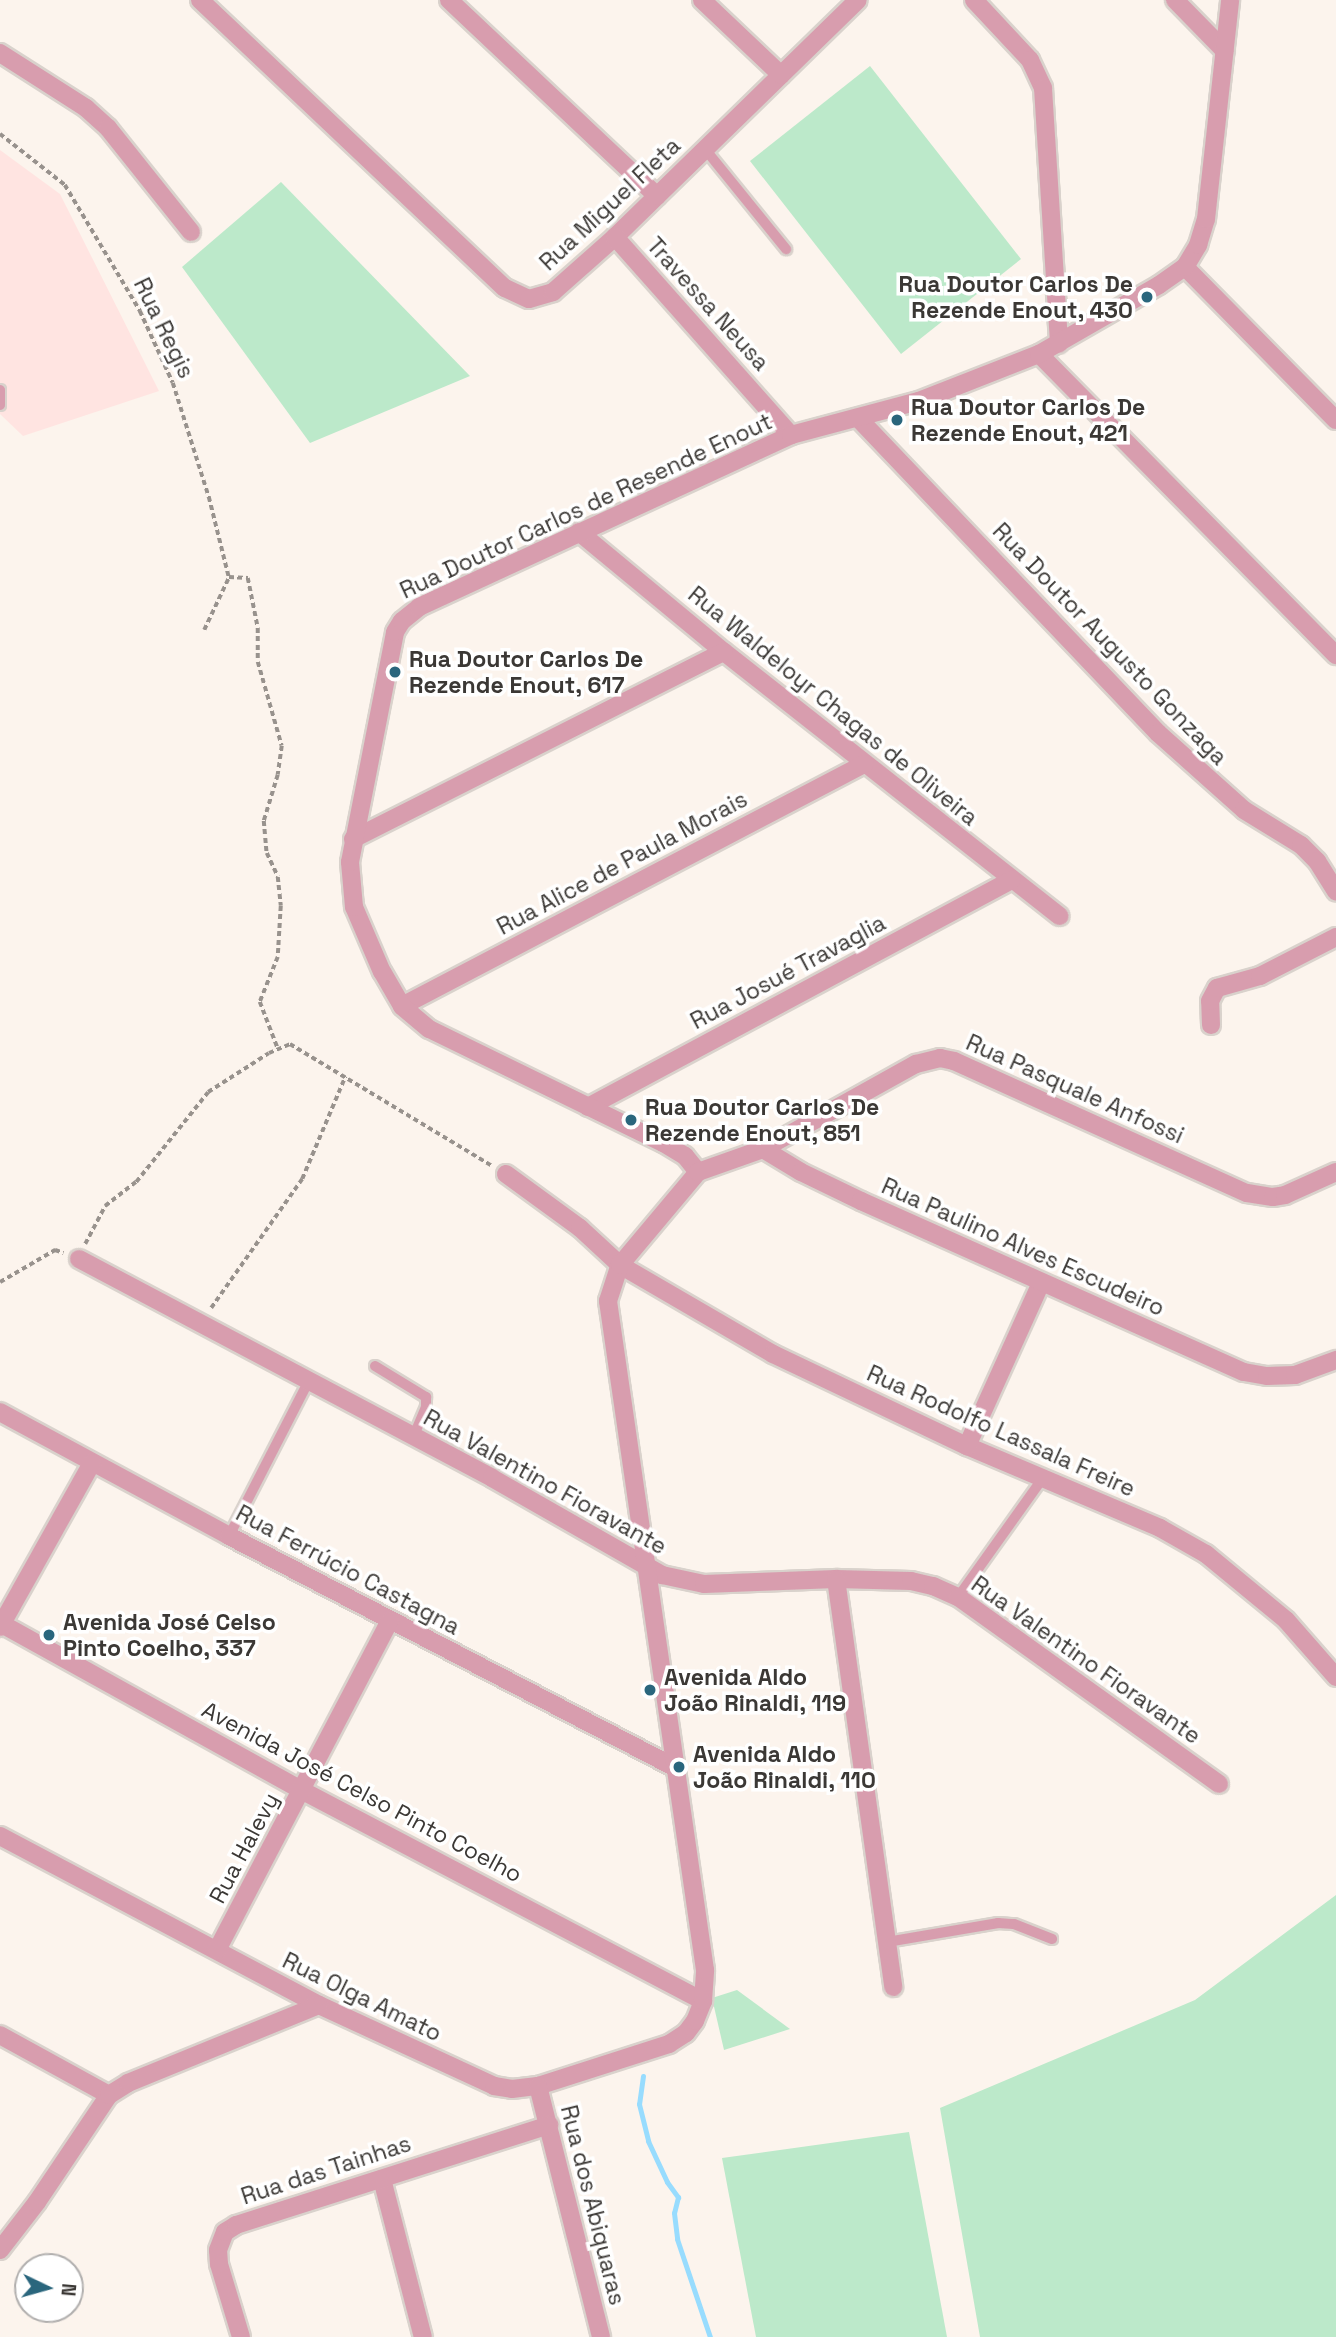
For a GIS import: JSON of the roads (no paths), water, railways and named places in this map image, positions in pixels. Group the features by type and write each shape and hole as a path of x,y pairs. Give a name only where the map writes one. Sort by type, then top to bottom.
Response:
{"street":[{"name":"Rua Miguel Fleta","path":"200,0 505,288 530,299 553,292 615,237 858,0"},
{"path":"449,0 657,196"},
{"path":"702,0 781,75"},
{"path":"974,0 1030,60 1042,88 1059,343"},
{"path":"1175,0 1225,51"},
{"name":"Rua Doutor Carlos de Resende Enout","path":"698,1172 679,1152 429,1030 402,1006 368,945 354,907 350,862 391,644 402,621 419,607 791,435 956,388 1039,354 1159,285 1185,267 1198,245 1206,219 1230,0"},
{"path":"0,53 86,108 108,128 191,232"},
{"name":"Travessa Neusa","path":"615,237 791,435"},
{"path":"1185,267 1336,419"},
{"path":"1039,354 1336,654"},
{"name":"Rua Doutor Augusto Gonzaga","path":"858,418 1158,733 1244,810 1301,845 1317,861 1336,891"},
{"name":"Rua Waldeloyr Chagas de Oliveira","path":"579,532 864,764 1060,916"},
{"path":"353,839 724,652"},
{"name":"Rua Alice de Paula Morais","path":"402,1006 864,764"},
{"name":"Rua Josué Travaglia","path":"588,1107 1012,880"},
{"path":"1211,1025 1210,1001 1217,988 1260,976 1336,937"},
{"name":"Rua Pasquale Anfossi","path":"763,1149 916,1064 940,1058 963,1065 1247,1192 1273,1197 1284,1195 1336,1172"},
{"path":"703,2001 702,1946 652,1595 644,1565 609,1322 610,1286 620,1265 698,1172 763,1149"},
{"name":"Rua Paulino Alves Escudeiro","path":"763,1149 813,1178 1041,1283 1244,1372 1267,1376 1295,1375 1336,1360"},
{"name":"Rua Rodolfo Lassala Freire","path":"506,1174 580,1228 620,1265 773,1354 967,1446 1160,1528 1206,1553 1286,1620 1336,1677"},
{"name":"Rua Valentino Fioravante","path":"79,1259 414,1437 662,1575 704,1584 911,1581 933,1586 958,1597 1219,1784"},
{"path":"967,1446 1041,1283"},
{"name":"Rua Ferrúcio Castagna","path":"0,1412 229,1536 676,1768"},
{"path":"1,1624 92,1463"},
{"path":"836,1580 893,1987"},
{"name":"Rua Halevy","path":"217,1950 303,1791 390,1620"},
{"name":"Avenida José Celso Pinto Coelho","path":"1,1624 303,1791 703,2001"},
{"name":"Rua Olga Amato","path":"0,1836 319,2005 478,2080 512,2089 538,2086 669,2044 686,2033 695,2021 703,2001"},
{"path":"0,2250 37,2202 109,2095 128,2083 319,2005"},
{"path":"0,2035 109,2095"},
{"name":"Rua dos Abiquaras","path":"538,2086 601,2337"},
{"name":"Rua das Tainhas","path":"241,2337 219,2264 218,2250 225,2232 236,2225 549,2125"},
{"path":"382,2179 423,2337"}],"lane":[{"path":"705,149 786,250"},
{"path":"0,390 0,405"},
{"path":"375,1366 426,1397 427,1404 414,1437"},
{"path":"229,1536 308,1382"},
{"path":"958,1597 1043,1478"},
{"path":"887,1942 998,1923 1014,1924 1052,1939"}],"waterway":[{"path":"643,2076 639,2104 648,2141 667,2182 678,2197 674,2213 677,2239 710,2337"}],"place":[{"name":"Rua Doutor Carlos De Rezende Enout, 430","path":"1147,297"},
{"name":"Rua Doutor Carlos De Rezende Enout, 421","path":"897,420"},
{"name":"Rua Doutor Carlos De Rezende Enout, 617","path":"395,672"},
{"name":"Rua Doutor Carlos De Rezende Enout, 851","path":"631,1120"},
{"name":"Avenida José Celso Pinto Coelho, 337","path":"49,1635"},
{"name":"Avenida Aldo João Rinaldi, 119","path":"650,1690"},
{"name":"Avenida Aldo João Rinaldi, 110","path":"679,1767"}]}
